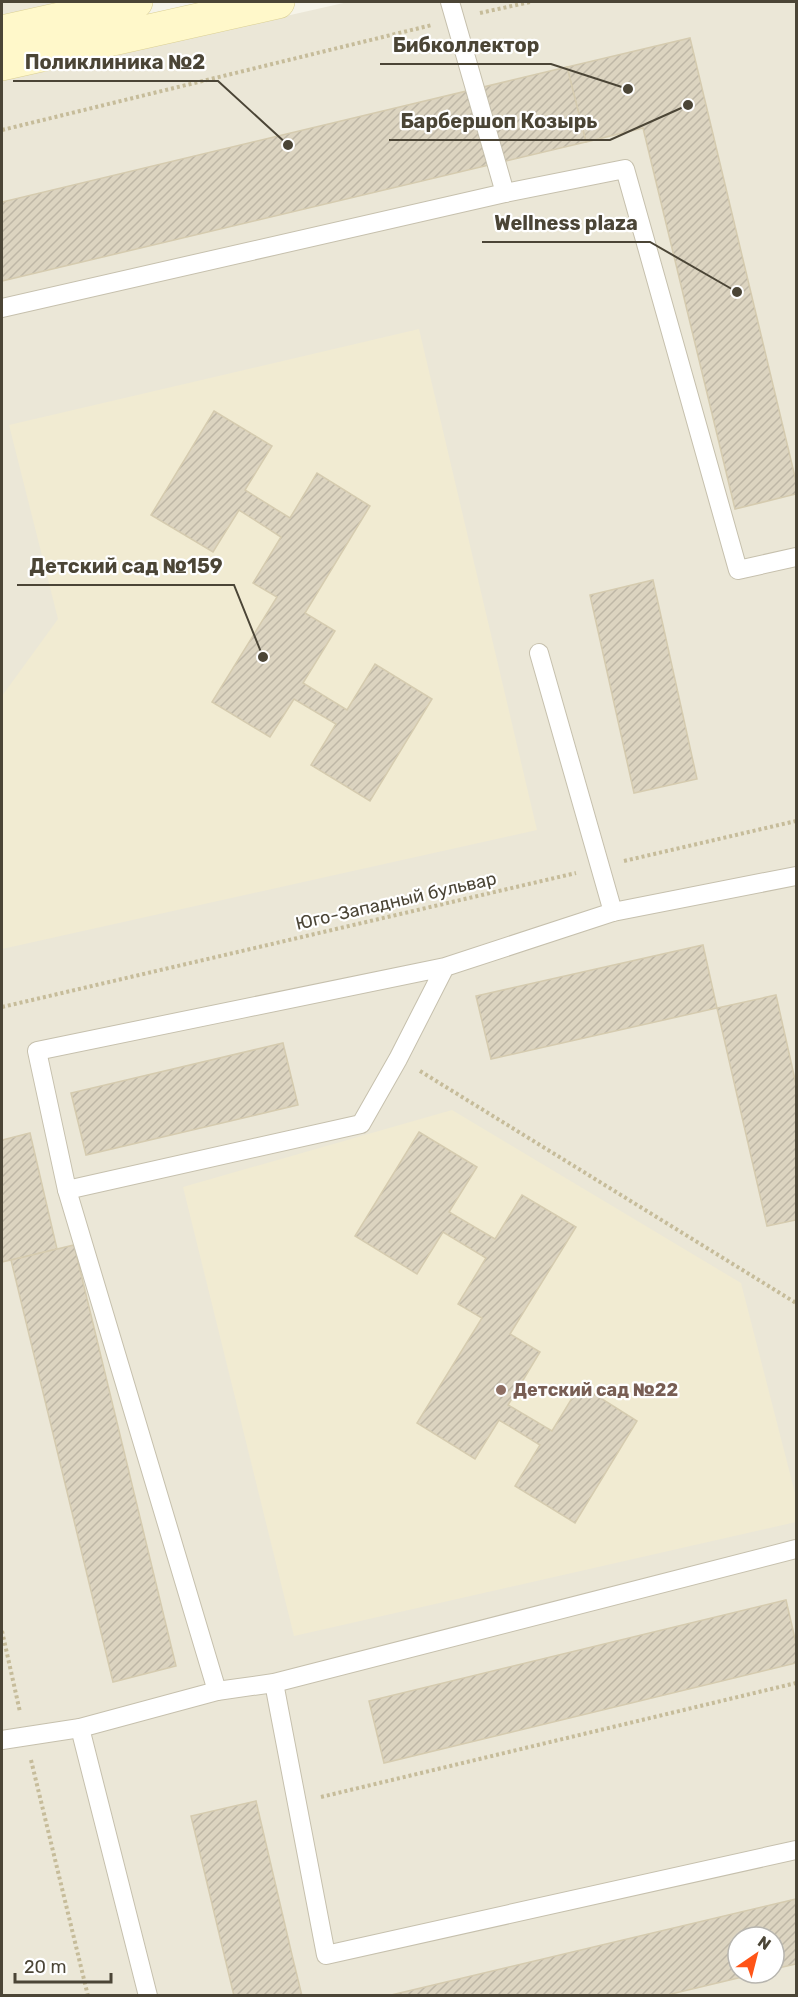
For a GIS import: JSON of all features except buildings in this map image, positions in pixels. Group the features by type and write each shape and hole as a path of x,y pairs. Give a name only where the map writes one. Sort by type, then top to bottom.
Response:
{"main road":[{"path":"2,32 136,2"},
{"path":"2,64 278,2"}],"lane":[{"path":"453,10 505,193"},
{"path":"2,308 505,193 625,170 738,570 796,557"},
{"path":"538,653 613,912"},
{"path":"218,1691 67,1190 37,1051 445,967 613,912 796,876"},
{"path":"67,1190 361,1124 399,1059 445,967"},
{"path":"2,1740 80,1728 218,1691 274,1683 796,1549"},
{"path":"274,1683 326,1955 796,1850"},
{"path":"80,1728 148,1995"}],"path":[{"path":"2,130 453,10 530,2"},
{"name":"Юго-Западный бульвар","path":"2,1007 796,821"},
{"path":"399,1059 796,1303"},
{"path":"2,1631 87,1995"},
{"path":"297,1803 796,1683"}],"shaded area":[{"path":"2,2 70,2 2,17"},
{"path":"348,2 796,2 796,1995 2,1995 2,80"},
{"path":"419,329 537,830 2,949 2,696 58,619 9,425"},
{"name":"Детский сад №22","path":"452,1110 741,1283 796,1497 796,1522 294,1636 183,1187"}],"place":[{"name":"Бибколлектор","path":"628,89"},
{"name":"Барбершоп Козырь","path":"688,105"},
{"name":"Поликлиника №2","path":"288,145"},
{"name":"Wellness plaza","path":"737,292"},
{"name":"Детский сад №159","path":"263,657"},
{"name":"Детский сад №22","path":"501,1390"}]}
